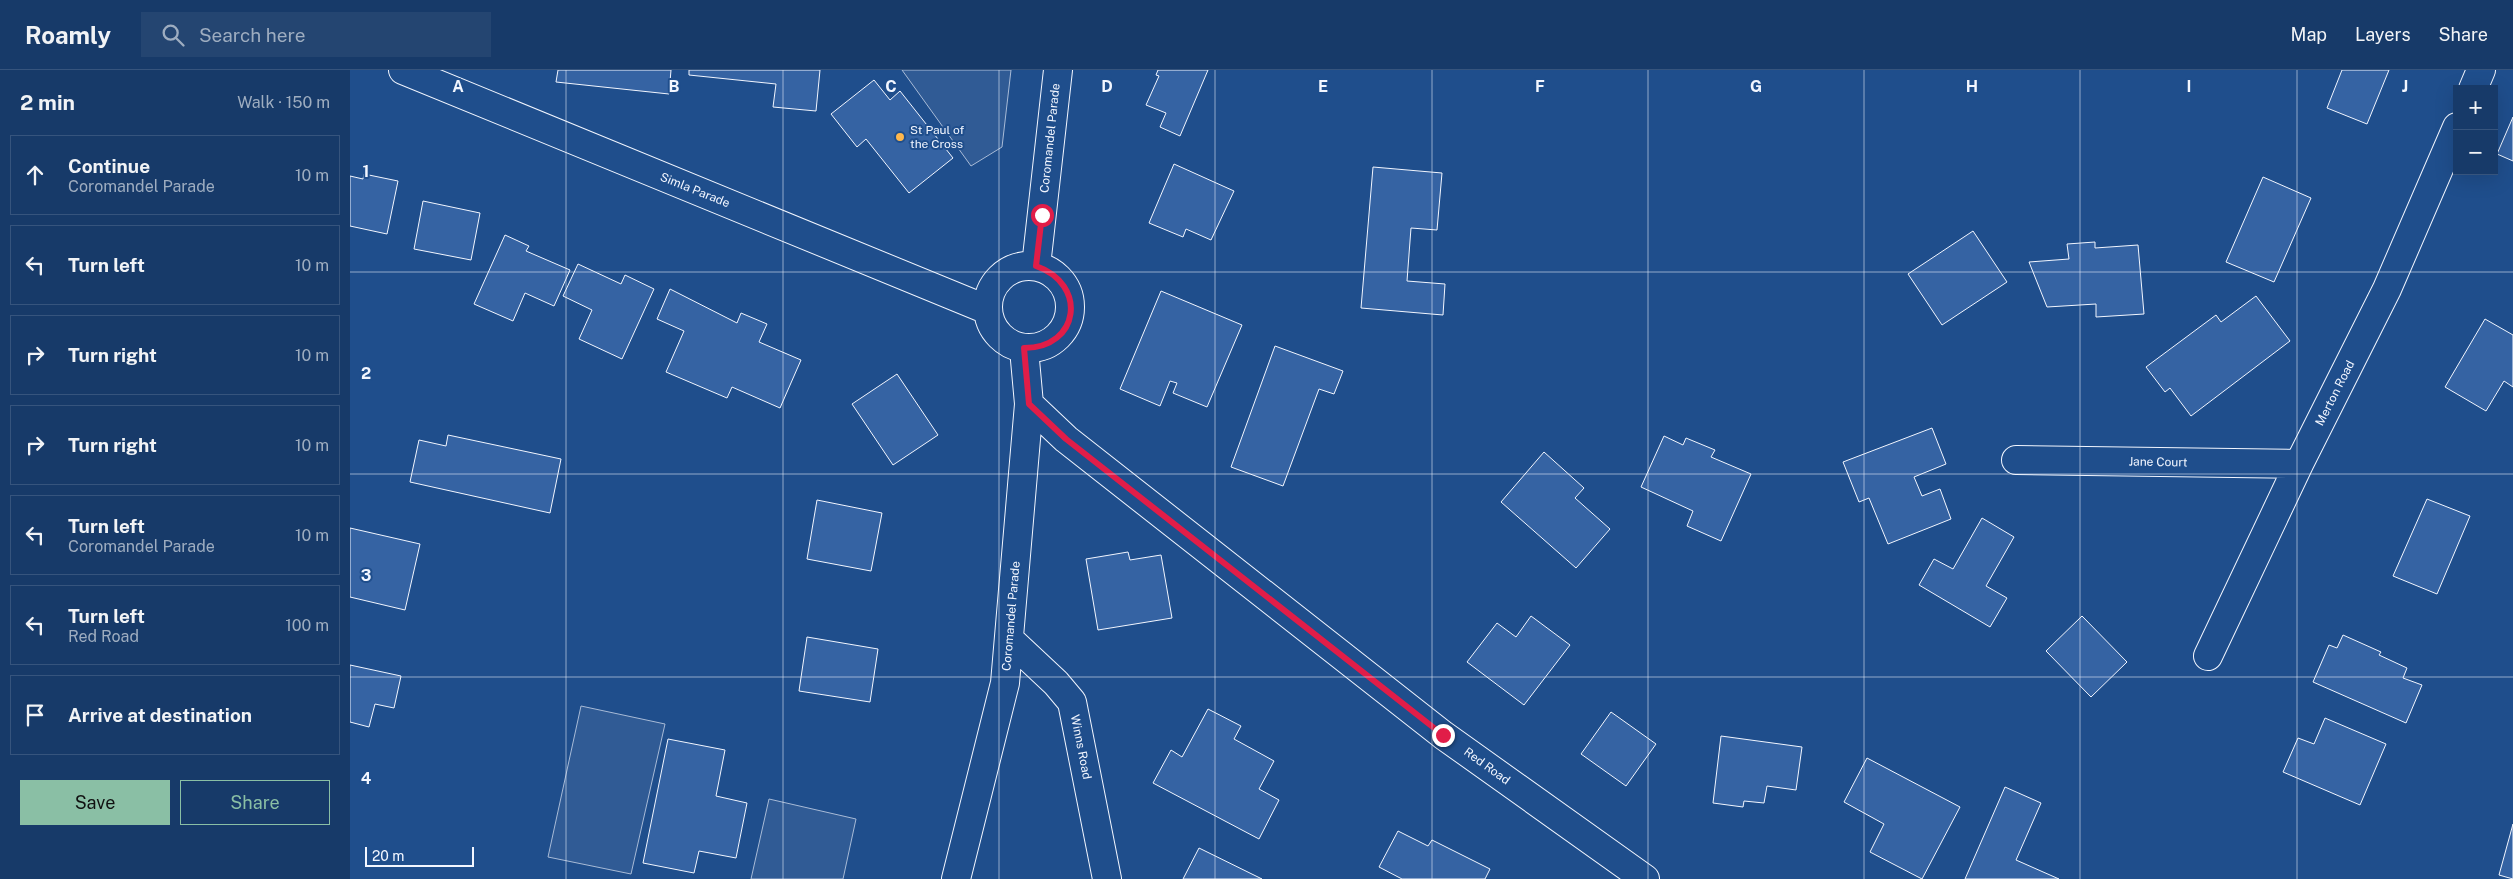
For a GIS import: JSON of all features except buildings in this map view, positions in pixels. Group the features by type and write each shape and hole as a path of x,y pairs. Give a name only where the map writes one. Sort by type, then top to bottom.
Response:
{"street":[{"name":"Simla Parade","path":"403,70 988,310"},
{"name":"Coromandel Parade","path":"1036,266 1058,70"},
{"path":"2475,85 2481,70"},
{"name":"Merton Road","path":"2208,656 2299,464 2387,289 2455,130"},
{"path":"1023,266 1036,266 1049,271 1061,280 1068,292 1071,306 1062,333 1052,343 1039,348 1024,348 1010,344 999,336 991,324 988,310 989,298 1001,276 1023,266"},
{"name":"Coromandel Parade","path":"956,879 1005,683 1029,404 1024,348"},
{"name":"Red Road","path":"1029,404 1066,439 1443,735 1645,879"},
{"name":"Jane Court","path":"2016,460 2299,464"},
{"name":"Winns Road","path":"1009,639 1072,702 1108,879"},
{"path":"1005,683 1048,676"}],"shaded area":[{"path":"902,70 1011,70 1002,147 971,166"},
{"path":"581,706 665,724 631,874 548,857"},
{"path":"769,799 856,819 843,879 751,879"}],"place":[{"name":"St Paul of the Cross","path":"900,137"}],"route":[{"path":"1042,215 1036,266 1049,271 1061,280 1068,292 1071,306 1069,320 1062,333 1052,343 1039,348 1024,348 1029,404 1066,439 1443,735"}]}
